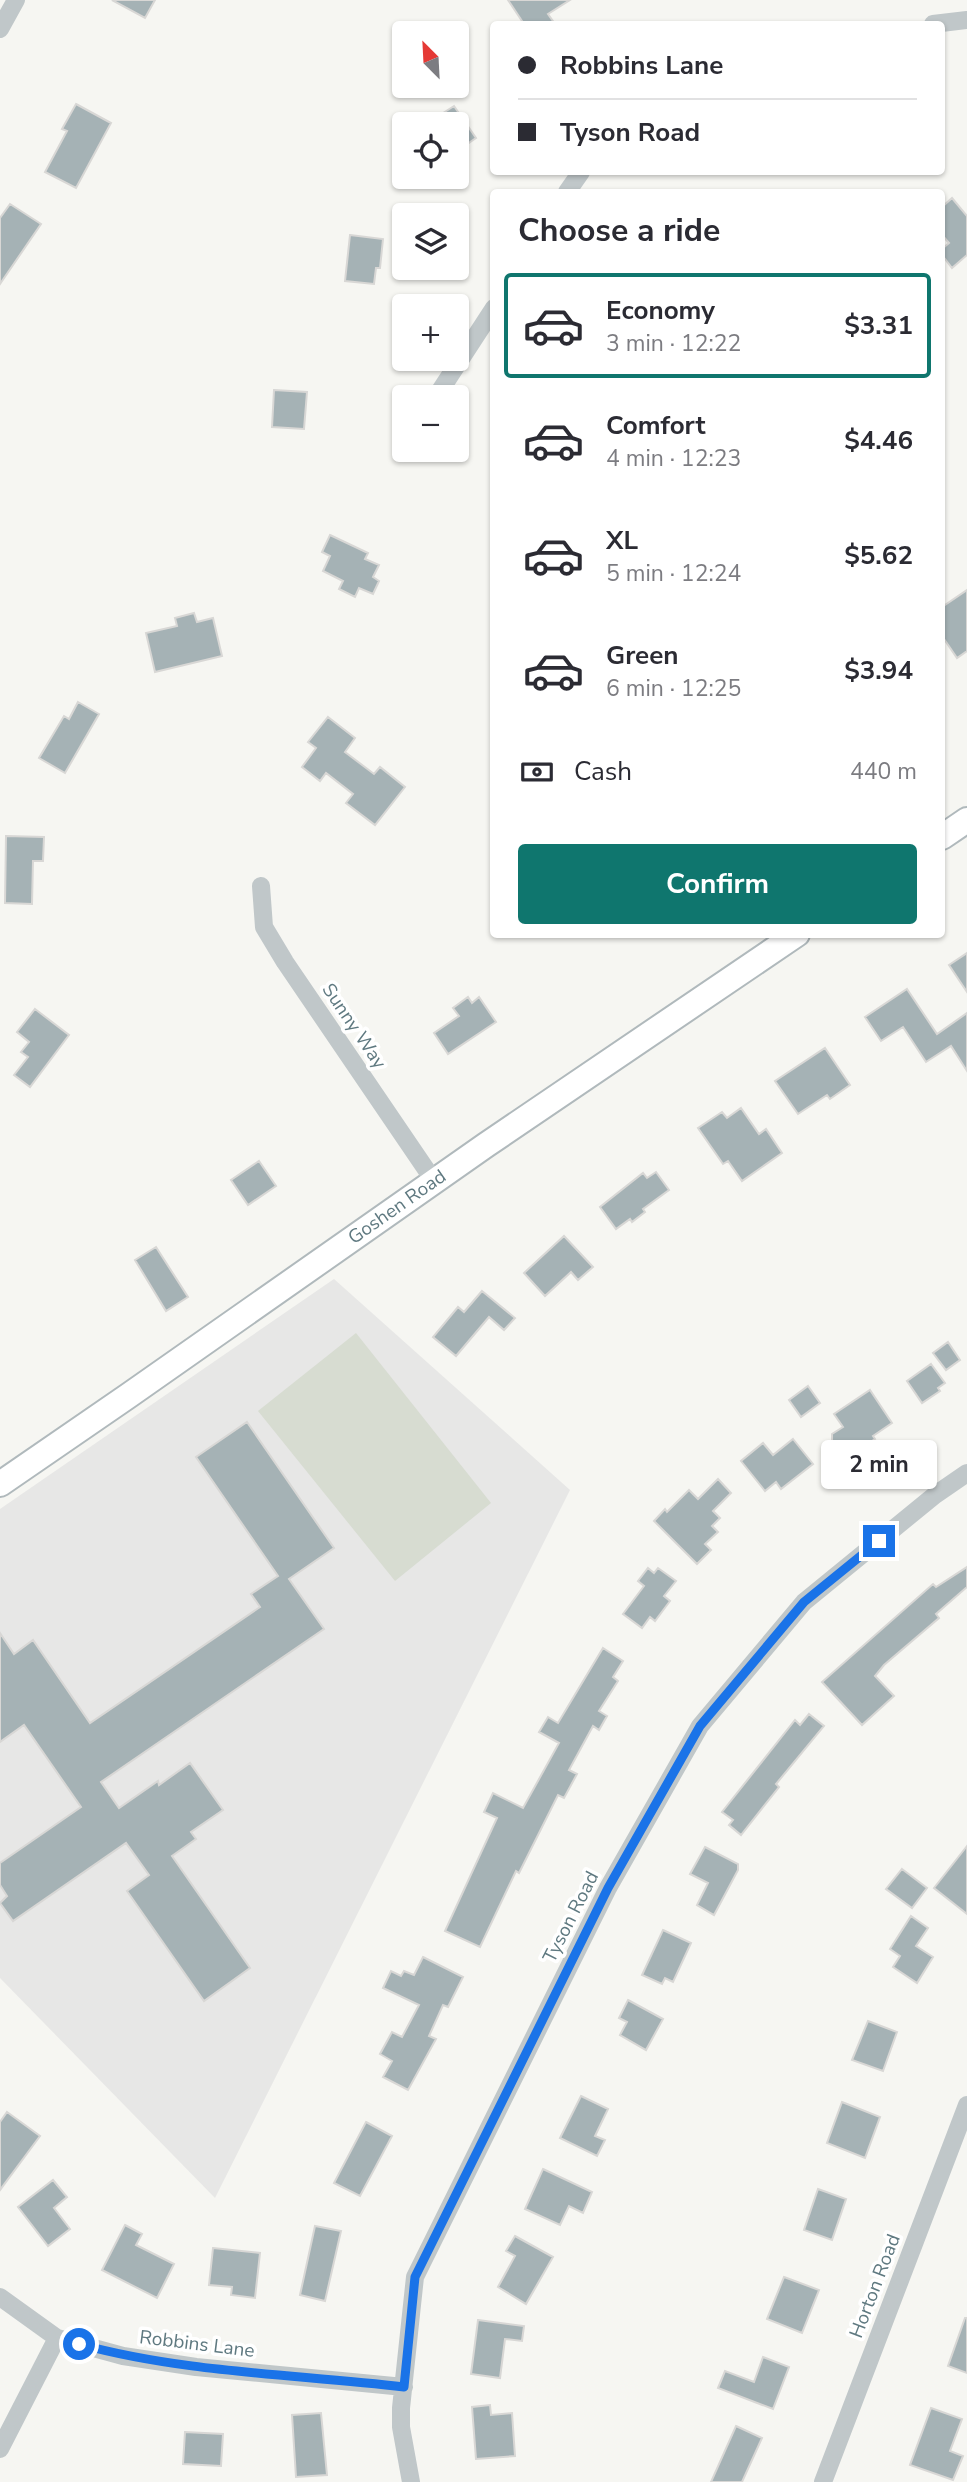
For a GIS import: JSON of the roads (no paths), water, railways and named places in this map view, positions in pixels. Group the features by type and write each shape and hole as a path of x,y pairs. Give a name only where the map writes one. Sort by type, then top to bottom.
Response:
{"street":[{"path":"0,29 16,0"},
{"path":"945,23 967,20"},
{"path":"444,385 490,314"},
{"path":"945,835 967,820"},
{"name":"Sunny Way","path":"261,886 264,927 434,1181"},
{"name":"Goshen Road","path":"0,1483 434,1181 791,938"},
{"name":"Tyson Road","path":"411,2482 401,2427 415,2277 608,1888 700,1726 804,1602 935,1495 967,1474"},
{"name":"Horton Road","path":"823,2482 967,2105"},
{"name":"Robbins Lane","path":"0,2297 57,2338 122,2356 196,2367 404,2387"},
{"path":"0,2449 57,2338"}]}
